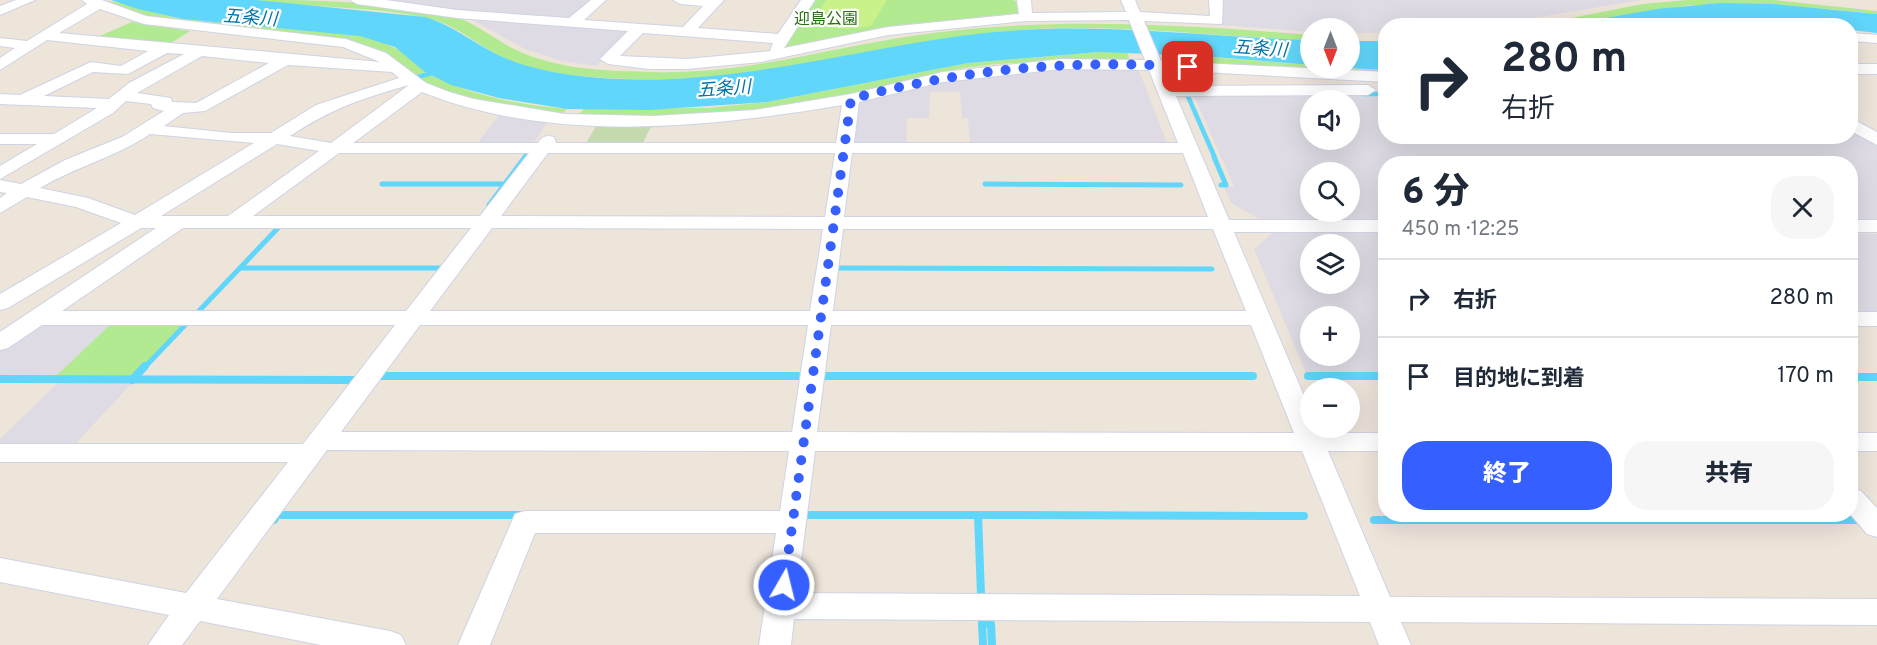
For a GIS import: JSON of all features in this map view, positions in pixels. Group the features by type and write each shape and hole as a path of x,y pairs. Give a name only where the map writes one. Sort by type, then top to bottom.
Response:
{"street":[{"path":"0,11 28,0"},
{"path":"357,0 379,1 457,14 687,31 781,46"},
{"path":"573,22 599,0"},
{"path":"680,0 716,1"},
{"path":"781,46 808,0"},
{"path":"1024,0 1026,17"},
{"path":"1128,0 1395,645"},
{"path":"641,27 608,59 640,64 687,64 781,46 1026,17 1217,21 1216,0"},
{"path":"687,31 716,1"},
{"path":"0,65 86,9 93,2 144,20 346,43 381,56 410,78"},
{"path":"46,36 386,69 471,104 565,119 705,120 755,115 851,99 943,77 1020,66 1154,64 1378,77"},
{"path":"1858,38 1877,39"},
{"path":"0,99 165,101 159,105 199,108 324,40"},
{"path":"0,42 31,46"},
{"path":"25,99 92,67 123,71 166,47"},
{"path":"0,174 57,140 150,77 201,51"},
{"path":"1858,69 1877,69"},
{"path":"0,303 322,108 410,78"},
{"path":"231,223 332,148 410,78"},
{"path":"1165,91 1378,90"},
{"path":"775,645 851,99"},
{"path":"0,207 24,190 97,153 122,146 179,108"},
{"path":"165,645 565,119"},
{"path":"1858,128 1877,140"},
{"path":"147,129 231,138 272,138 332,148 542,150 1189,148"},
{"path":"0,139 57,140"},
{"path":"0,186 81,202 136,222 1378,226"},
{"path":"0,343 177,223"},
{"path":"1858,225 1877,225"},
{"path":"37,318 1259,318"},
{"path":"1858,319 1877,319"},
{"path":"0,453 804,441 1378,442"},
{"path":"1858,442 1877,442"},
{"path":"1858,506 1877,526"},
{"path":"474,645 525,522 792,522"},
{"path":"0,570 193,609 390,645"},
{"path":"781,606 1877,612"}],"shaded area":[{"path":"383,0 594,0 569,20 446,11"},
{"path":"1220,0 1642,0 1533,18 1378,18 1378,33 1360,33 1360,18 1300,18 1300,31 1222,25"},
{"path":"465,16 637,29 596,66 562,61 525,49"},
{"path":"1021,68 1138,68 1167,143 970,145 968,118 962,118 960,92 930,92 929,118 907,118 906,146 852,143 857,102 921,84"},
{"path":"1194,96 1300,96 1300,150 1360,150 1360,96 1378,96 1378,144 1858,144 1858,131 1877,144 1877,221 1858,221 1858,156 1378,156 1378,221 1360,221 1360,162 1300,162 1300,221 1263,221 1231,203 1224,187 1234,186"},
{"path":"500,114 549,120 532,145 476,145"},
{"path":"1272,233 1378,233 1378,373 1306,373 1303,366 1360,366 1360,306 1300,306 1300,359 1254,249"},
{"path":"1858,234 1877,234 1877,311 1858,311"},
{"path":"112,323 54,378 0,378 0,351 38,325"},
{"path":"60,381 134,381 73,446 0,446 0,439"}],"green space":[{"path":"95,0 117,2 185,19 291,26 345,33 397,49 425,72 413,76 349,41 147,18"},
{"path":"257,0 358,3 450,15 471,23 508,46 532,57 583,68 618,71 690,72 726,69 905,37 987,27 1126,24 1300,34 1300,39 1147,30 1065,28 1024,30 938,40 761,71 671,79 626,79 548,72 518,64 494,53 445,24 423,17 402,13"},
{"name":"迎島公園","path":"814,0 1013,0 1016,1 1018,15 790,49 783,47"},
{"path":"826,0 887,0 871,26 841,28 825,26 812,21"},
{"path":"1687,0 1774,0 1877,11 1877,14 1829,9 1690,5 1609,18 1571,18 1643,4"},
{"path":"132,22 190,31 168,45 95,38"},
{"path":"1099,52 1128,52 1129,61 985,65 915,78 802,105 733,114 666,117 577,116 584,109 708,108 767,102 968,63"},
{"path":"1172,54 1300,64 1300,70 1172,63"},
{"path":"1360,69 1378,70 1378,75 1360,74"},
{"path":"431,75 480,94 532,105 567,109 561,115 446,94 417,79"},
{"path":"598,123 652,124 642,145 585,145"},
{"path":"112,323 184,323 132,378 54,378"}],"water":[{"name":"五条川","path":"111,0 257,0 425,17 521,64 571,75 624,79 677,79 728,74 985,33 1067,29 1300,39 1300,64 1202,56 1099,52 968,63 767,102 649,110 567,109 499,98 451,85 425,72 395,47 360,36 183,19 138,9"},
{"path":"1720,3 1773,4 1877,14 1877,33 1858,31 1858,18 1606,18 1657,9"},
{"path":"1360,41 1378,41 1378,70 1360,69"}],"waterway":[{"path":"418,77 435,72"},
{"path":"1190,94 1187,94 1215,158"},
{"path":"1363,94 1378,94"},
{"path":"524,158 528,153"},
{"path":"489,205 525,157"},
{"path":"1214,157 1226,185 1221,185"},
{"path":"382,184 504,184"},
{"path":"985,184 1181,185"},
{"path":"197,313 278,228"},
{"path":"240,268 440,268"},
{"path":"839,268 1212,269"},
{"path":"144,368 187,323"},
{"path":"133,379 145,366"},
{"path":"377,376 801,376"},
{"path":"826,376 1253,376"},
{"path":"1308,376 1378,376"},
{"path":"1858,377 1877,377"},
{"path":"0,379 133,379"},
{"path":"133,379 354,380"},
{"path":"274,520 277,515 522,515"},
{"path":"806,515 978,515"},
{"path":"978,515 1304,516"},
{"path":"978,515 981,595"},
{"path":"983,645 982,623 991,624 992,645"}],"route":[{"path":"784,585 851,99 943,77 1020,66 1093,63 1188,67"}]}
